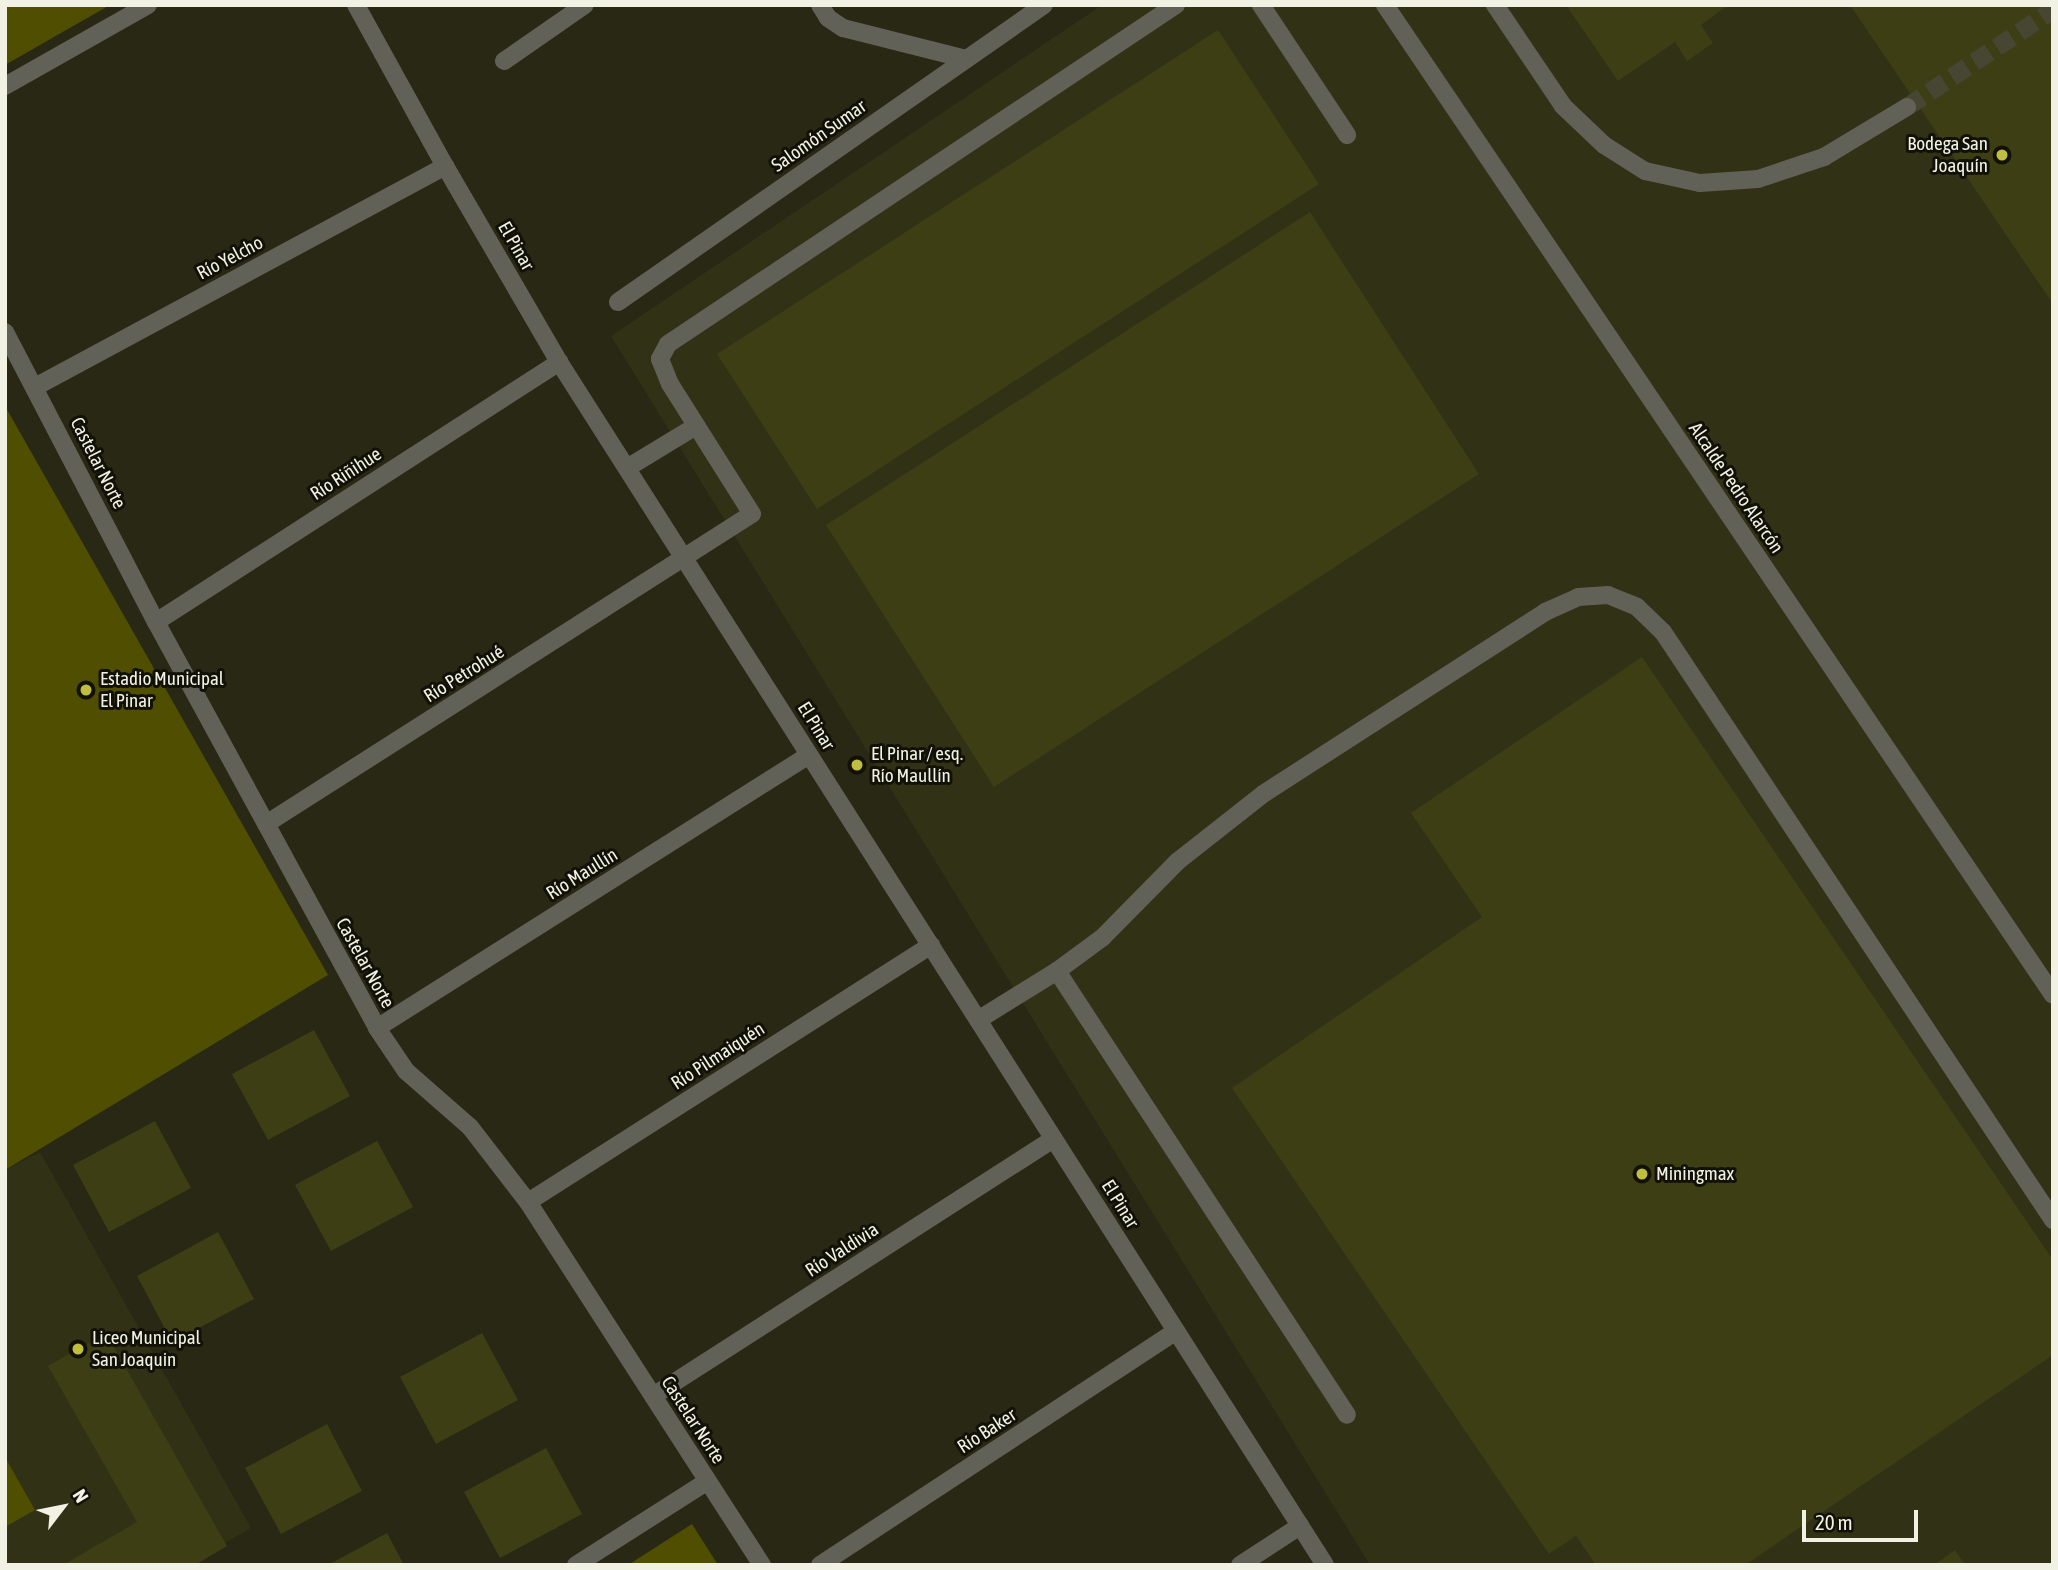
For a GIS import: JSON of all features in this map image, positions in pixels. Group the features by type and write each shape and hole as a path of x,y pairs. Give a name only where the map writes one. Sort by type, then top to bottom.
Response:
{"street":[{"path":"5,86 148,5"},
{"name":"El Pinar","path":"356,5 444,166 559,362 1325,1565"},
{"path":"504,61 585,5"},
{"path":"820,5 828,18 843,28 966,59"},
{"name":"Salomón Sumar","path":"618,302 1044,5"},
{"path":"627,468 696,426 670,384 660,359 668,344 1176,5"},
{"path":"1261,5 1347,135"},
{"name":"Alcalde Pedro Alarcón","path":"1385,5 2053,995"},
{"path":"1495,5 1563,106 1604,145 1645,171 1700,183 1758,179 1824,158 1907,107"},
{"name":"Río Yelcho","path":"35,387 444,166"},
{"name":"Castelar Norte","path":"5,332 156,622 377,1028 406,1071 470,1127 528,1202 762,1565"},
{"name":"Río Riñihue","path":"156,622 559,362"},
{"name":"Río Petrohué","path":"266,824 752,514 696,426"},
{"path":"978,1020 1057,971 1102,938 1178,861 1263,794 1545,612 1578,597 1608,595 1637,607 1663,632 2053,1220"},
{"name":"Río Maullín","path":"377,1028 809,755"},
{"name":"Río Pilmaiquén","path":"528,1202 931,945"},
{"path":"1057,971 1347,1415"},
{"name":"Río Valdivia","path":"653,1396 1054,1139"},
{"name":"Río Baker","path":"820,1565 1176,1331"},
{"path":"576,1565 708,1481"},
{"path":"1240,1565 1300,1526"}],"shaded area":[{"path":"5,5 110,5 5,65"},
{"path":"1102,5 2053,5 2053,1565 1370,1565 611,336"},
{"name":"Estadio Municipal El Pinar","path":"5,406 328,975 5,1170"},
{"name":"Liceo Municipal San Joaquin","path":"40,1152 251,1528 186,1565 5,1565 5,1170"},
{"path":"5,1457 35,1510 5,1527"},
{"path":"692,1524 718,1565 628,1565"}],"building":[{"path":"1566,5 1728,5 1701,25 1713,43 1687,61 1675,42 1618,81"},
{"name":"Bodega San Joaquín","path":"1850,5 2053,5 2053,304"},
{"path":"1218,30 1319,184 817,509 717,354"},
{"path":"1310,212 1479,474 994,787 826,525"},
{"name":"Miningmax","path":"1642,657 2053,1260 2053,1355 1745,1565 1596,1565 1576,1536 1549,1554 1232,1088 1482,917 1411,813"},
{"path":"314,1030 350,1096 268,1140 232,1074"},
{"path":"155,1121 191,1188 109,1232 73,1165"},
{"path":"377,1141 413,1207 331,1251 295,1185"},
{"path":"218,1232 254,1299 172,1342 137,1276"},
{"path":"106,1333 227,1546 195,1565 63,1565 137,1522 48,1366"},
{"path":"482,1333 518,1400 436,1444 400,1377"},
{"path":"327,1424 362,1491 281,1534 245,1468"},
{"path":"546,1448 582,1514 500,1558 464,1492"},
{"path":"387,1533 404,1565 328,1565"},
{"path":"1955,1550 1965,1565 1934,1565"}],"tunnel":[{"path":"1907,107 2053,10"}],"place":[{"name":"Bodega San Joaquín","path":"2002,155"},
{"name":"Estadio Municipal El Pinar","path":"86,690"},
{"name":"El Pinar / esq. Río Maullín","path":"857,765"},
{"name":"Miningmax","path":"1642,1174"},
{"name":"Liceo Municipal San Joaquin","path":"78,1349"}]}
